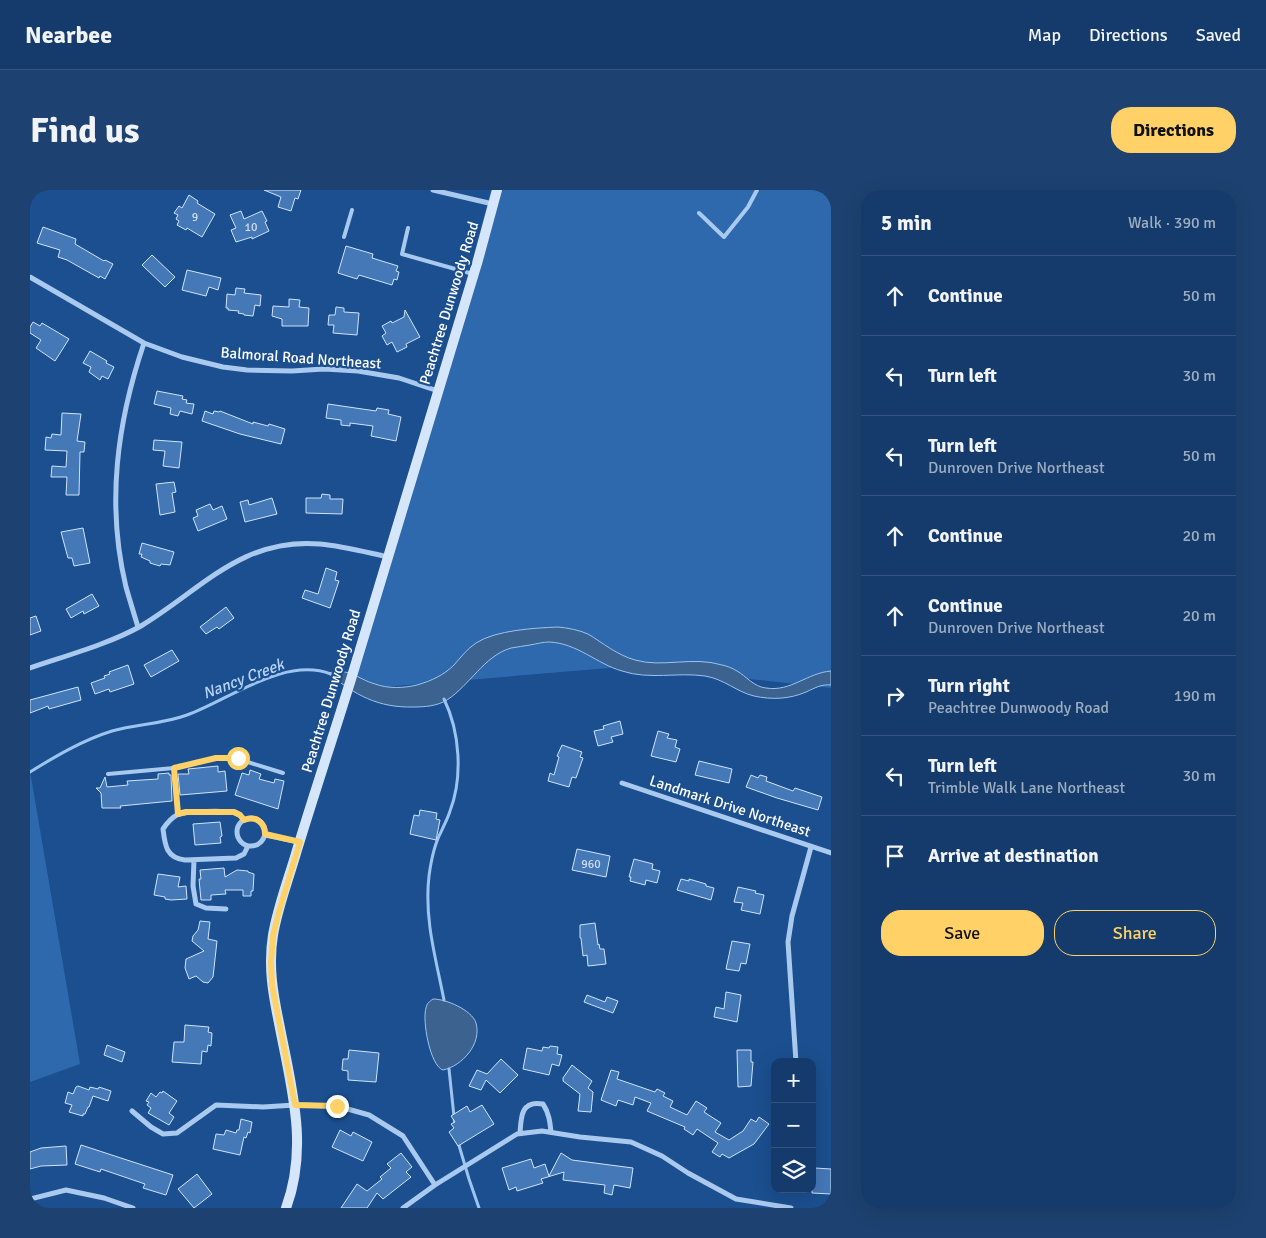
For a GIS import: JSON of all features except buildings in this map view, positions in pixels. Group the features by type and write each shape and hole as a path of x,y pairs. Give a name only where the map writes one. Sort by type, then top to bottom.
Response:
{"main road":[{"name":"Peachtree Dunwoody Road","path":"286,1208 293,1188 297,1165 298,1140 295,1105 272,985 273,936 279,911 474,274 497,190"}],"street":[{"path":"433,190 493,204"},
{"name":"Balmoral Road Northeast","path":"30,277 144,343 182,357 223,367 270,371 324,369 358,371 399,378 438,391"},
{"path":"138,627 126,586 120,552 116,517 116,481 118,446 124,411 132,377 144,343"},
{"path":"30,668 115,638 138,627 157,616 226,566 266,549 292,544 319,544 388,557"},
{"name":"Landmark Drive Northeast","path":"622,783 831,853"},
{"path":"244,820 240,815 224,811 178,814 172,817 163,829 165,844 171,854 177,859 194,860 236,858 244,854 248,846"},
{"path":"250,818 261,822 265,834 259,844 248,846 241,842 237,833 238,826 244,820 250,818"},
{"path":"265,834 300,842"},
{"path":"796,1058 788,942 792,916 811,847"},
{"path":"194,860 193,886 196,904 206,908 226,909"},
{"path":"520,1133 521,1116 526,1107 536,1103 543,1104 546,1108 549,1114 551,1132"},
{"path":"132,1111 151,1127 163,1134 177,1133 216,1105 263,1107 295,1105 337,1106 369,1115 404,1136 435,1185"},
{"path":"403,1208 435,1185 517,1134 542,1131 631,1142 662,1156 705,1183 736,1199 791,1208"},
{"path":"30,1199 66,1190 104,1198 133,1208"}],"lane":[{"path":"699,213 724,237 748,207 757,190"},
{"path":"344,237 352,210"},
{"path":"408,228 402,254 474,274"},
{"path":"108,774 174,768 216,758 238,758 283,773"},
{"path":"174,768 178,814"}],"shaded area":[{"path":"491,190 831,190 831,688 634,666 348,690 451,341"},
{"path":"558,627 588,634 628,658 656,663 700,662 726,666 737,671 754,684 766,688 791,685 822,672 831,671 831,685 821,686 787,697 761,697 748,694 705,676 632,674 604,664 569,646 549,642 511,648 501,652 485,664 463,687 447,700 439,704 427,706 401,707 368,699 348,688 328,673 343,672 353,674 368,682 386,687 396,688 417,685 442,675 464,653 484,639 516,630"},
{"path":"30,771 80,1064 30,1082"},
{"path":"433,999 458,1006 474,1018 476,1023 476,1039 469,1053 457,1064 443,1070 438,1067 434,1060 426,1032 426,1008"}],"waterway":[{"name":"Nancy Creek","path":"30,772 70,749 101,735 187,715 276,675 313,670 331,674"},
{"path":"444,699 454,726 458,755 457,784 448,816 433,853 428,892 429,923 444,1000"},
{"path":"449,1069 455,1126"},
{"path":"458,1142 479,1208"}],"route":[{"path":"238,758 216,758 174,768 178,814 186,812 234,812 244,820 250,818 261,822 265,834 300,842 273,936 272,985 295,1105 337,1106"}]}
